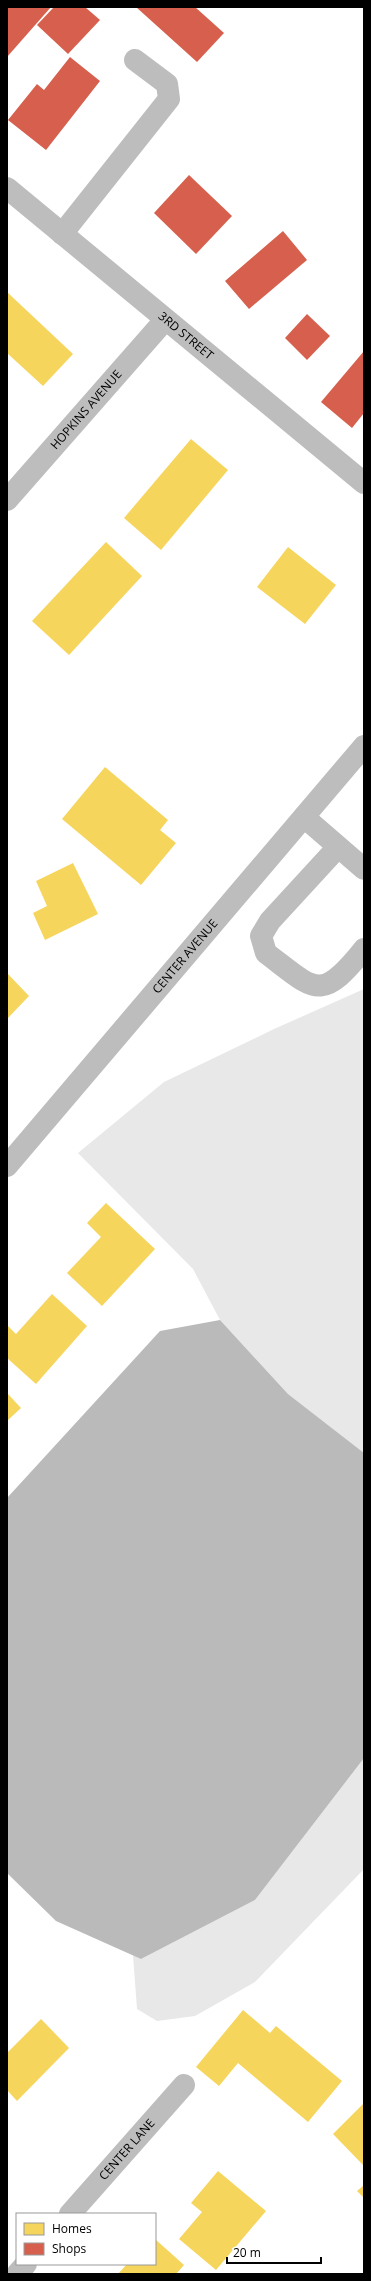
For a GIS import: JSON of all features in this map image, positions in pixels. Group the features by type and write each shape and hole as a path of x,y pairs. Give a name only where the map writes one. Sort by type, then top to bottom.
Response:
{"street":[{"path":"62,234 169,99 167,84 135,60"},
{"name":"3RD STREET","path":"7,188 364,483"},
{"name":"HOPKINS AVENUE","path":"7,500 165,320"},
{"name":"CENTER AVENUE","path":"7,1166 364,746"},
{"path":"304,817 364,869"},
{"path":"338,847 270,921 261,936 263,946 266,953 308,985 322,986 336,980 347,971 364,949"},
{"name":"CENTER LANE","path":"71,2213 184,2085"},
{"path":"17,2274 25,2265"}],"shaded area":[{"path":"364,989 364,1453 288,1394 220,1320 193,1269 78,1153 164,1082 274,1029"},
{"path":"220,1320 288,1394 364,1453 364,1758 255,1900 141,1959 56,1921 7,1873 7,1498 160,1331"},
{"path":"364,1758 364,1869 255,1982 195,2016 157,2021 137,2009 133,1955 141,1959 255,1900"}],"building: Homes":[{"path":"7,292 73,354 43,386 7,353"},
{"path":"191,439 228,470 161,550 124,518"},
{"path":"106,542 142,576 69,655 32,621"},
{"path":"288,547 336,585 305,624 257,587"},
{"path":"105,767 168,820 160,830 176,843 141,885 62,819"},
{"path":"73,863 98,914 45,940 33,913 47,906 36,881"},
{"path":"7,973 29,996 7,1019"},
{"path":"106,1203 155,1249 102,1306 67,1273 101,1237 87,1223"},
{"path":"52,1294 87,1326 36,1384 7,1358 7,1325 16,1334"},
{"path":"7,1393 21,1408 7,1421"},
{"path":"243,2010 270,2033 276,2026 342,2081 308,2122 238,2063 219,2086 196,2067"},
{"path":"41,2019 69,2048 17,2101 7,2090 7,2053"},
{"path":"364,2103 364,2166 333,2134"},
{"path":"218,2171 266,2211 216,2270 179,2239 202,2212 191,2203"},
{"path":"364,2185 364,2198 357,2191"},
{"path":"156,2240 184,2265 176,2274 118,2274 126,2265 156,2265"}],"building: Shops":[{"path":"7,7 51,7 7,57"},
{"path":"54,7 85,7 100,20 68,54 37,25"},
{"path":"136,7 195,7 224,33 197,62"},
{"path":"70,57 100,81 46,150 8,120 37,84 44,90"},
{"path":"189,175 232,216 196,254 154,213"},
{"path":"283,231 307,260 249,309 225,281"},
{"path":"307,314 330,336 307,360 285,338"},
{"path":"364,351 364,413 352,428 321,402"}]}
